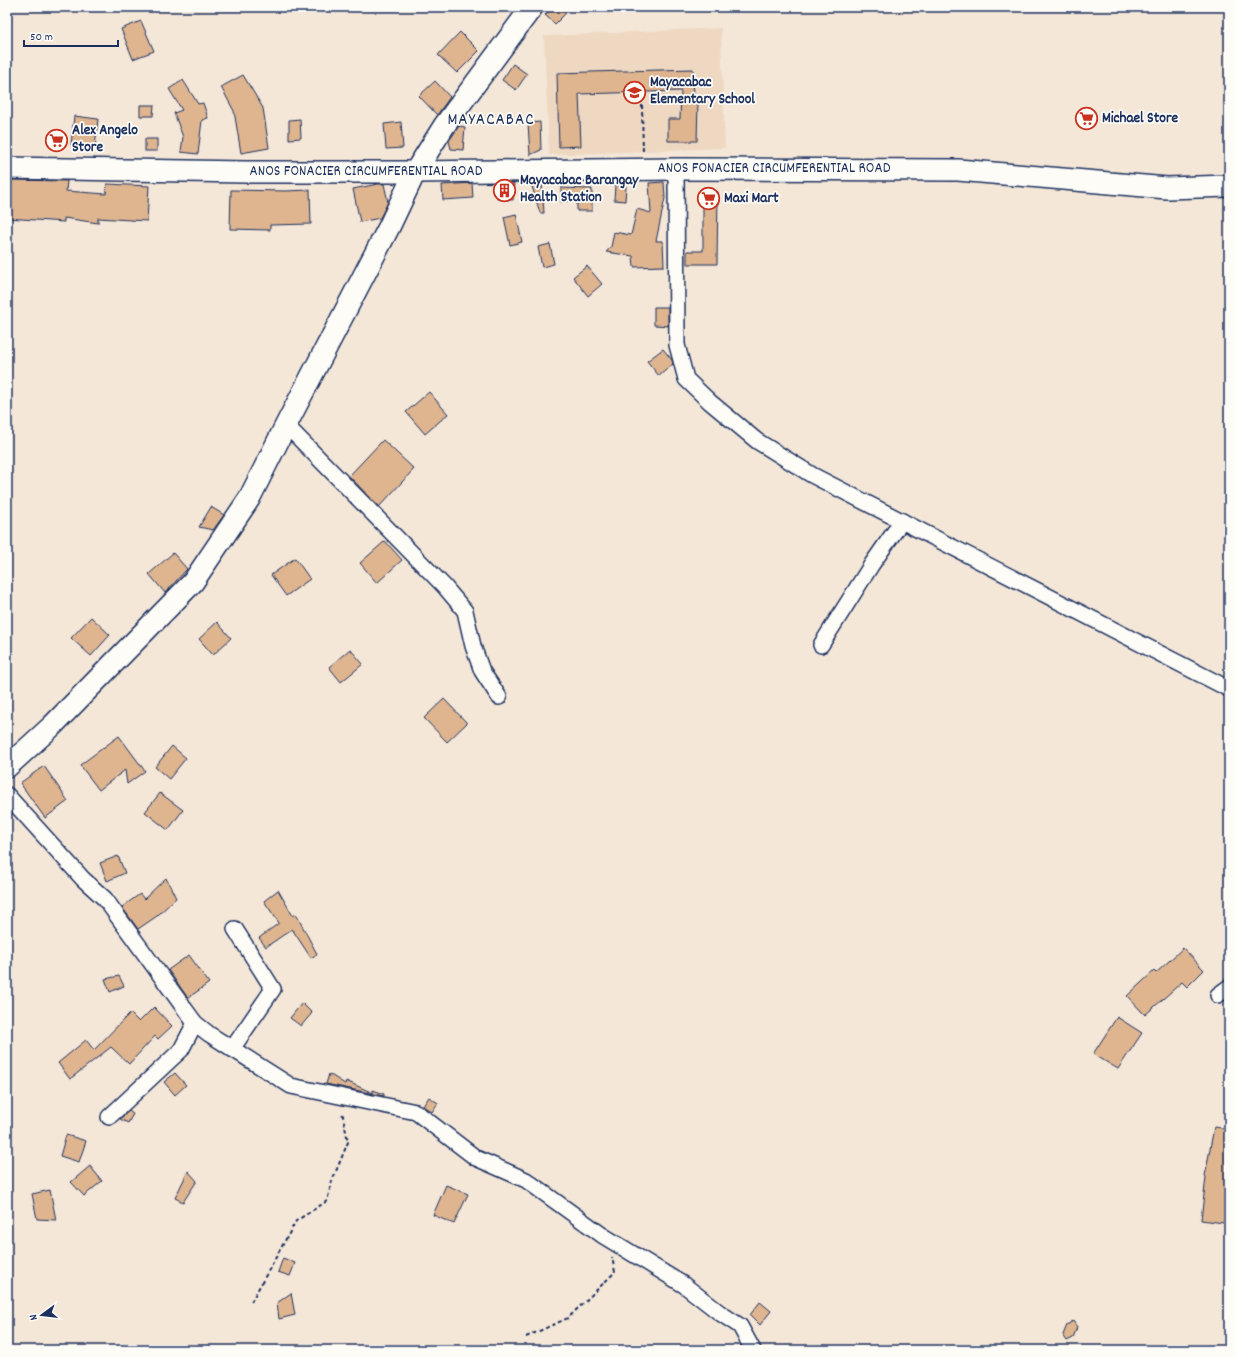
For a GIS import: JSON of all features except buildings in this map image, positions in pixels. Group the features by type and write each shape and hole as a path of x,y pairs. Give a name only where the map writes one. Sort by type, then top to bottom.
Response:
{"main road":[{"path":"7,767 52,726 193,582 249,499 389,227 415,172 444,126 532,7"},
{"name":"ANOS FONACIER CIRCUMFERENTIAL ROAD","path":"7,168 245,172 415,172 643,169 958,170 1167,188 1229,186"}],"street":[{"path":"676,169 677,345 686,379 710,402 757,442 812,475 1229,689"},
{"path":"286,425 444,586 465,611 473,646 482,671 499,697"},
{"path":"821,645 872,564 902,521"},
{"path":"7,795 83,879 106,900 195,1023 232,1049 291,1086 416,1112 476,1158 526,1180 610,1240 684,1285 720,1313 740,1326 753,1350"},
{"path":"232,1049 273,989 235,929"},
{"path":"109,1117 181,1050 195,1023"}],"path":[{"path":"642,106 643,169"},
{"path":"250,1302 296,1221 327,1201 332,1180 348,1142 340,1096"},
{"path":"526,1337 568,1318 615,1272 610,1240"}],"shaded area":[{"name":"Mayacabac Elementary School","path":"721,28 725,148 549,155 544,36"}],"place":[{"name":"Mayacabac Elementary School","path":"635,92"},
{"name":"Michael Store","path":"1086,119"},
{"name":"Alex Angelo Store","path":"57,140"},
{"name":"Mayacabac Barangay Health Station","path":"505,190"},
{"name":"Maxi Mart","path":"708,199"}],"district":[{"name":"MAYACABAC","path":"491,121"}]}
